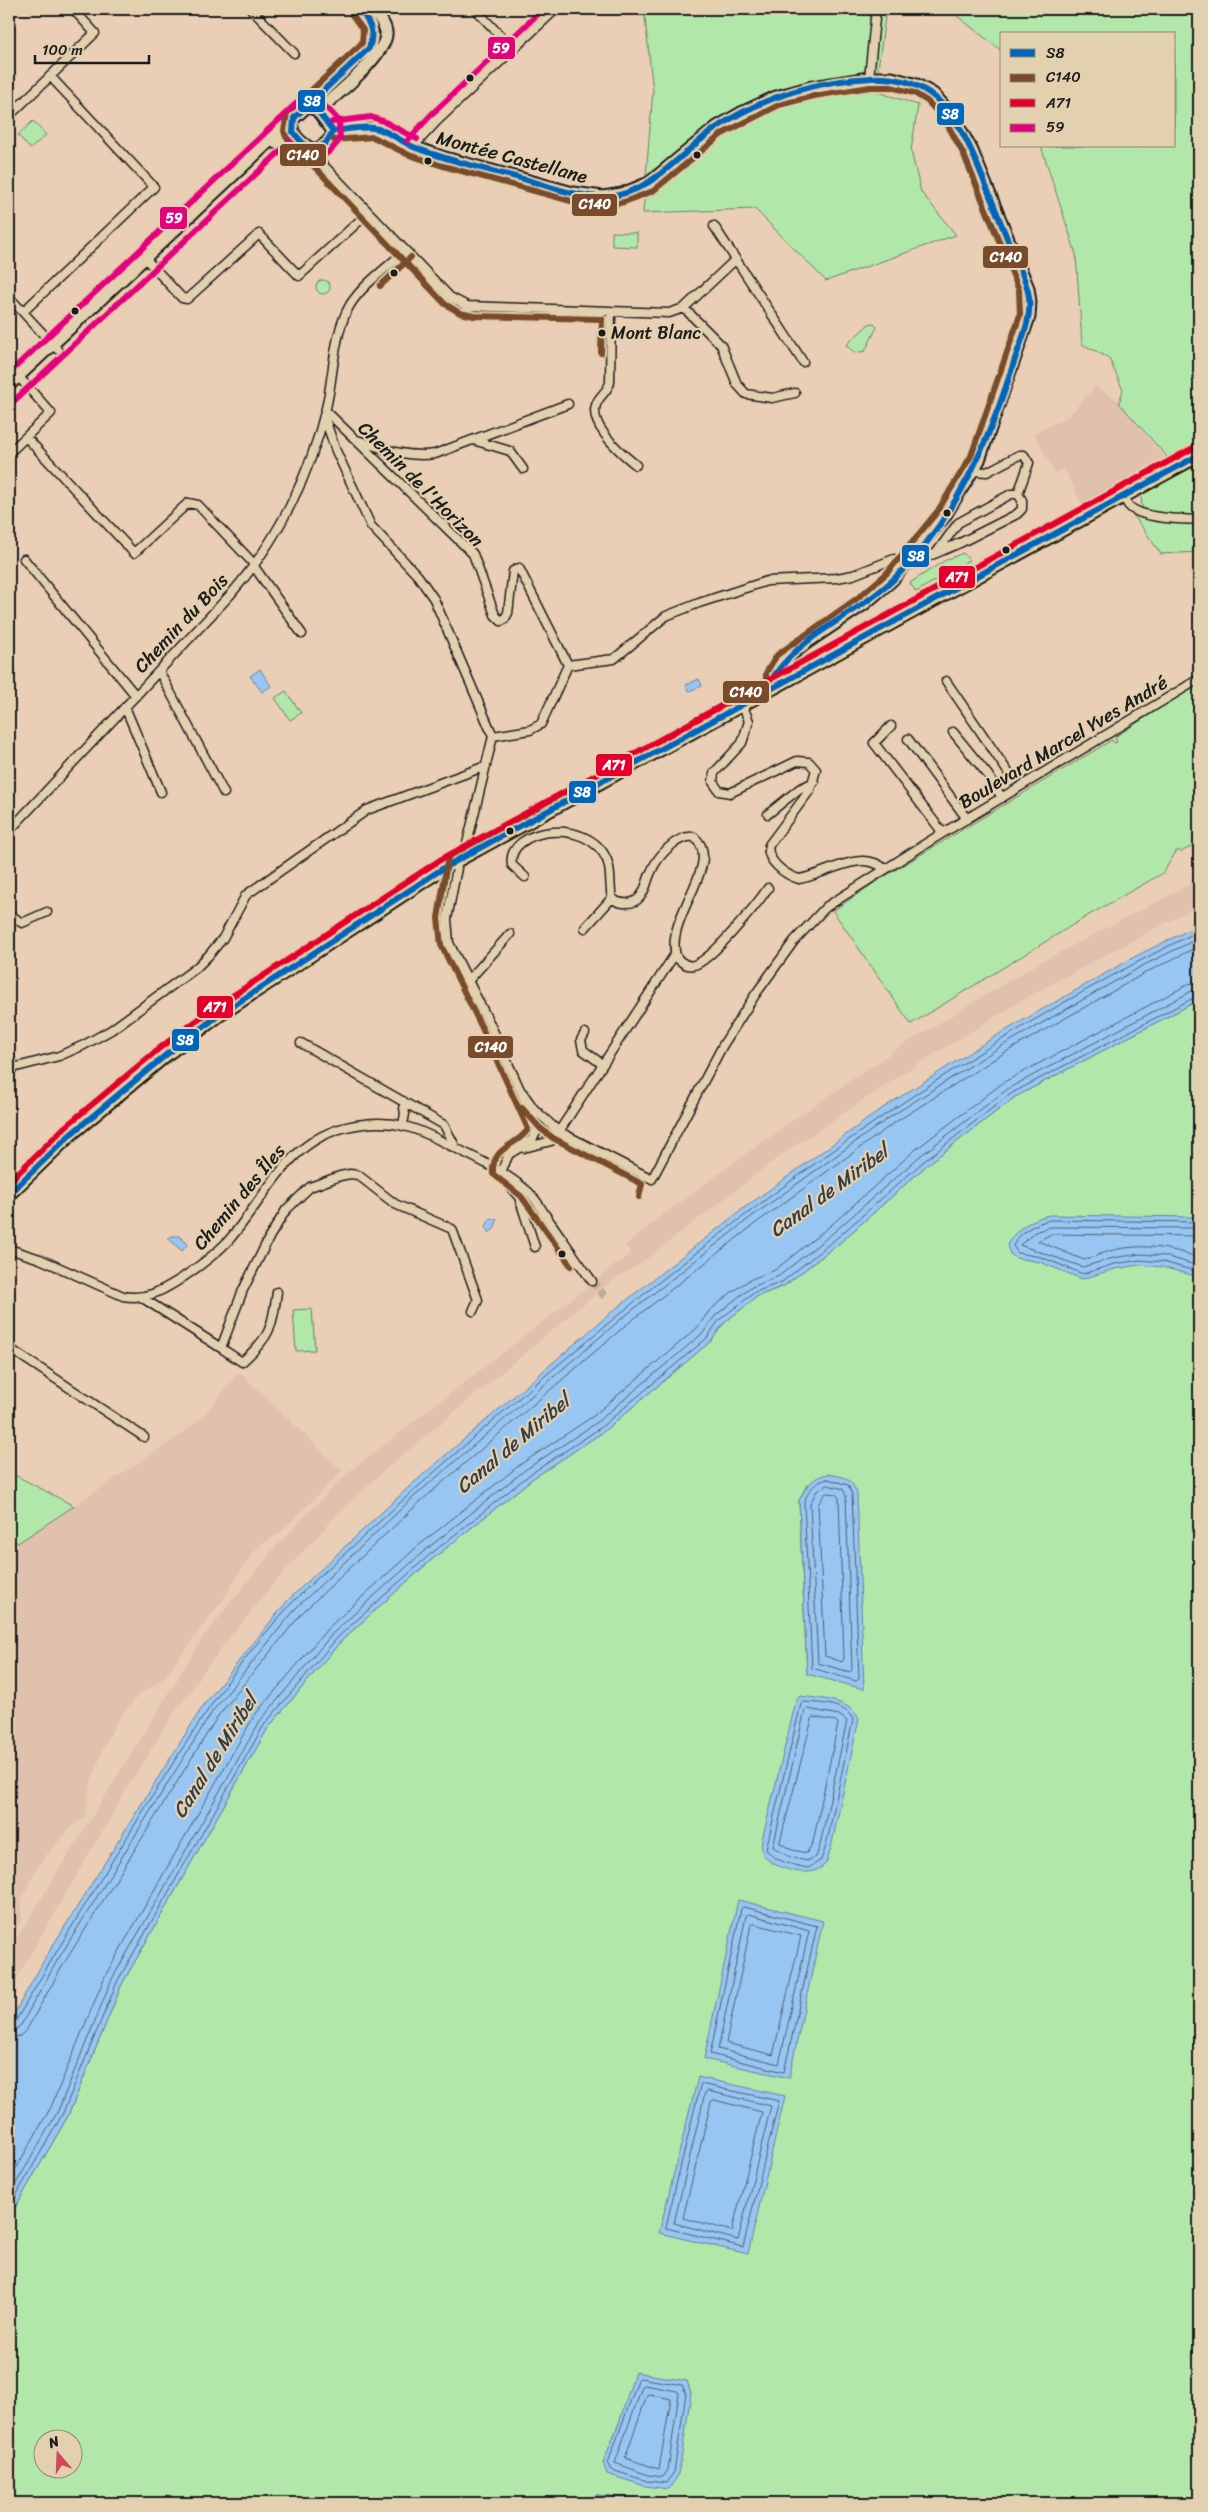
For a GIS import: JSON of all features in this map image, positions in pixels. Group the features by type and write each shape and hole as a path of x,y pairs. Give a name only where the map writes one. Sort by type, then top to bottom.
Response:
{"main road":[{"path":"9,1194 71,1134 167,1054 233,1006 460,858 1199,455"}],"street":[{"path":"9,116 95,33 74,9"},
{"path":"251,9 294,53"},
{"path":"9,394 20,379 54,346 369,48 373,34 372,25 359,9"},
{"path":"317,110 380,53 386,31 382,20 372,9"},
{"path":"475,9 513,49"},
{"path":"414,147 556,9"},
{"path":"869,78 876,9"},
{"path":"23,312 154,187 50,76"},
{"name":"Montée Castellane","path":"333,130 369,126 379,129 414,147 445,158 573,193 592,196 612,196 633,191 649,183 717,127 743,112 776,98 812,87 869,78 892,78 918,85 933,94 952,115 972,151 1028,288 1030,302 1029,317 990,434 973,471 944,518 906,566 892,580 864,604 783,661 774,677 778,684"},
{"path":"305,108 317,110 333,130 332,136 322,147 314,150 306,147"},
{"path":"294,118 293,132 306,147 450,297 463,305 663,313 684,308 736,259"},
{"path":"147,259 283,136 293,132"},
{"path":"322,147 321,155 325,165"},
{"path":"147,259 182,298 187,300 259,234 299,276 368,213"},
{"path":"714,226 803,362"},
{"name":"Chemin du Bois","path":"9,831 231,594 253,565 299,490 325,414 341,330 350,305 405,251"},
{"path":"9,298 54,346"},
{"path":"684,308 720,345 737,384 746,394 772,398 794,393"},
{"path":"610,311 610,382 608,390 597,401 595,414 611,442 636,465"},
{"path":"9,385 20,379"},
{"path":"9,453 51,413 20,379"},
{"path":"354,438 413,456 435,454 568,404"},
{"path":"325,414 336,451 371,526 418,576 434,599 493,736 457,868 447,930 452,952 522,1092 526,1108 545,1139 551,1141"},
{"name":"Chemin de l'Horizon","path":"325,414 354,438 473,554 495,615 501,621 504,620 508,613 513,572 519,568 568,665"},
{"path":"26,437 134,553 188,503 192,502 198,505 253,565 302,634"},
{"path":"473,440 510,451 523,469"},
{"path":"493,736 530,730 541,724 568,665 614,659 666,616 767,581 837,578 894,559 906,566 960,543 1017,514 1022,509 1023,504 1018,494 1029,463 1024,455 1019,455 987,472 973,471"},
{"path":"937,552 958,523 1006,497 1018,494"},
{"path":"1123,496 1130,507 1137,511 1165,519 1199,520"},
{"path":"24,559 136,696"},
{"path":"159,671 224,792"},
{"name":"Boulevard Marcel Yves André","path":"558,1131 652,1180 723,1045 766,978 794,941 826,907 885,868 1199,679"},
{"path":"946,681 1010,775"},
{"path":"742,704 749,721 742,743 714,773 712,778 719,791 730,792 797,761 809,762 816,770 814,782 769,845 769,854 774,863 793,877 799,879 859,860 873,862 885,868"},
{"path":"125,707 161,792"},
{"path":"891,726 874,743 944,833"},
{"path":"953,732 988,775 1002,798"},
{"path":"908,739 967,819"},
{"path":"9,1068 59,1056 111,1030 196,968 209,955 223,938 246,895 367,810 486,766"},
{"path":"768,814 799,789 814,782"},
{"path":"521,824 528,838"},
{"path":"524,877 512,865 511,860 516,849 528,838 541,834 569,831 592,841 607,860 612,898 585,928"},
{"path":"518,1149 551,1141 675,954 677,925 703,864 703,848 700,842 688,836 677,841 655,864 639,899 632,903 622,903 612,898"},
{"path":"675,954 680,961 688,965 701,961 752,912 768,888"},
{"path":"9,914 22,924 47,912"},
{"path":"468,981 510,934"},
{"path":"584,1033 582,1040 583,1050 602,1064"},
{"path":"302,1043 444,1125 456,1148"},
{"path":"522,1092 546,1122 558,1131"},
{"path":"403,1101 405,1114 403,1124"},
{"name":"Chemin des Îles","path":"9,1249 40,1259 123,1296 141,1297 164,1289 212,1257 229,1239 291,1158 304,1146 324,1134 345,1126 377,1122 403,1124 418,1128 498,1171 527,1190 592,1280"},
{"path":"535,1247 519,1197 498,1171 509,1154 532,1140 539,1126 546,1122"},
{"path":"221,1348 243,1290 270,1236 286,1211 310,1187 350,1174 358,1176 395,1204 452,1229 478,1300 473,1311"},
{"path":"141,1297 242,1362 263,1344 271,1329 277,1292"},
{"path":"9,1348 144,1437"}],"shaded area":[{"path":"1095,386 1116,399 1164,457 1135,473 1131,479 1083,506 1064,469 1054,473 1034,433 1069,416"},
{"path":"1199,880 1199,905 1031,995 913,1067 788,1150 637,1266 614,1279 387,1468 338,1514 272,1585 209,1664 171,1718 129,1785 9,1991 9,1951 204,1636 272,1551 345,1475 631,1253 625,1246 662,1215 789,1123 900,1047 1039,963"},
{"path":"237,1374 242,1374 342,1471 281,1532 260,1545 236,1577 227,1594 163,1679 140,1694 120,1716 104,1746 90,1786 85,1817 70,1828 38,1865 22,1899 22,1919 9,1940 9,1538 19,1542 182,1434 203,1416"}],"green space":[{"path":"644,9 886,9 875,91 918,105 911,151 921,192 956,235 826,281 755,209 643,213 653,91"},
{"path":"948,9 1199,9 1199,447 1175,460 1169,459 1119,403 1123,390 1109,358 1082,344 1076,254 1042,148 1176,148 1176,32 1000,32 1000,49"},
{"path":"33,121 46,135 30,149 18,135"},
{"path":"612,232 637,233 637,247 612,246"},
{"path":"323,280 328,282 330,287 328,292 323,294 318,292 316,287 318,282"},
{"path":"873,323 877,327 865,351 855,353 846,345 869,324"},
{"path":"1199,464 1199,552 1161,554 1134,516 1142,507 1141,494"},
{"path":"963,553 969,560 916,592 910,583 944,561"},
{"path":"1199,683 1199,842 1181,852 1177,850 1163,873 1089,915 911,1024 833,911 877,881 1112,740 1114,743 1117,742 1115,737"},
{"path":"286,691 301,713 290,720 275,698"},
{"path":"1199,1000 1199,2503 649,2503 635,2498 596,2495 594,2503 9,2503 9,2218 68,2116 122,1984 268,1728 341,1641 430,1561 532,1479 603,1432 711,1341 723,1324 758,1296 784,1286 842,1241 927,1165 1015,1097","holes":["807,1484 833,1679 807,1674 799,1501","687,2381 603,2463 619,2423"]},
{"path":"312,1309 315,1350 296,1351 293,1310"},
{"path":"9,1472 74,1506 18,1543 9,1538"}],"water":[{"path":"260,669 271,686 262,692 250,676"},
{"path":"699,679 702,686 689,691 686,685"},
{"name":"Canal de Miribel","path":"1199,925 1199,1000 1015,1097 927,1165 842,1241 784,1286 758,1296 744,1307 723,1324 711,1341 603,1432 532,1479 430,1561 341,1641 268,1728 122,1984 68,2116 9,2218 9,2023 47,1955 203,1706 288,1600 410,1486 614,1310 744,1208 883,1108 994,1037 1136,956"},
{"path":"1049,1215 1199,1217 1199,1277 1162,1267 1139,1265 1115,1269 1082,1279 1040,1262 1016,1258 1010,1254 1007,1245 1019,1230 1036,1219"},
{"path":"491,1218 497,1220 494,1229 489,1233 485,1227"},
{"path":"179,1236 188,1244 182,1251 168,1238"},
{"path":"828,1474 846,1479 852,1484 857,1493 864,1689 807,1674 799,1501 810,1483 822,1475"},
{"path":"800,1696 841,1703 854,1712 859,1719 827,1861 821,1868 805,1872 797,1872 780,1867 765,1857 762,1848 762,1840 796,1701"},
{"path":"738,1900 823,1921 789,2078 704,2059"},
{"path":"698,2077 785,2096 748,2254 659,2233"},
{"path":"635,2372 687,2381 691,2393 679,2474 669,2489 645,2486 607,2474 603,2463 619,2423"},
{"path":"596,2495 635,2498 649,2503 594,2503"}],"tunnel":[{"path":"592,1281 607,1299"}],"transit line":[{"name":"S8","path":"317,110 333,131 326,143 314,150 306,147 293,132 294,118 369,48 372,37 370,27 359,9"},
{"name":"59","path":"407,141 431,115 543,9"},
{"name":"C140","path":"352,15 363,30 362,43 287,113 284,131 286,137 445,304 460,313 474,316 602,319 601,353"},
{"name":"S8","path":"333,131 364,127 379,129 416,148 443,158 566,192 606,197 623,194 639,188 666,169 705,136 736,116 773,99 812,86 852,79 894,79 912,84 928,92 942,104 953,118 972,152 1025,280 1030,305 1025,330 1004,392 981,450 953,505 935,531 916,556 894,579 864,603 800,647 774,676"},
{"name":"C140","path":"334,140 373,137 409,155 443,166 571,201 604,206 624,202 653,191 722,134 779,105 814,96 870,87 891,87 914,93 927,101 945,120 964,155 1019,290 1020,315 971,456 937,512 886,574 859,597 777,655 766,673 766,681 448,857 438,918 441,945 482,1028 528,1129 524,1135 506,1147 496,1157 493,1174 521,1196 571,1266"},
{"name":"59","path":"9,373 299,101 305,99 316,101 322,104 339,121 340,139 328,153 316,158 310,157 303,154 290,142 15,400"},
{"name":"59","path":"332,122 371,117 383,121 417,139"},
{"name":"C140","path":"380,286 411,257"},
{"name":"A71","path":"9,1182 65,1127 161,1047 214,1008 440,860 1195,447"},
{"name":"S8","path":"9,1194 71,1134 167,1054 219,1015 445,867 1199,455"},
{"name":"C140","path":"522,1108 540,1128 553,1138 642,1184 639,1197"}],"place":[{"name":"Mont Blanc","path":"602,333"}]}
